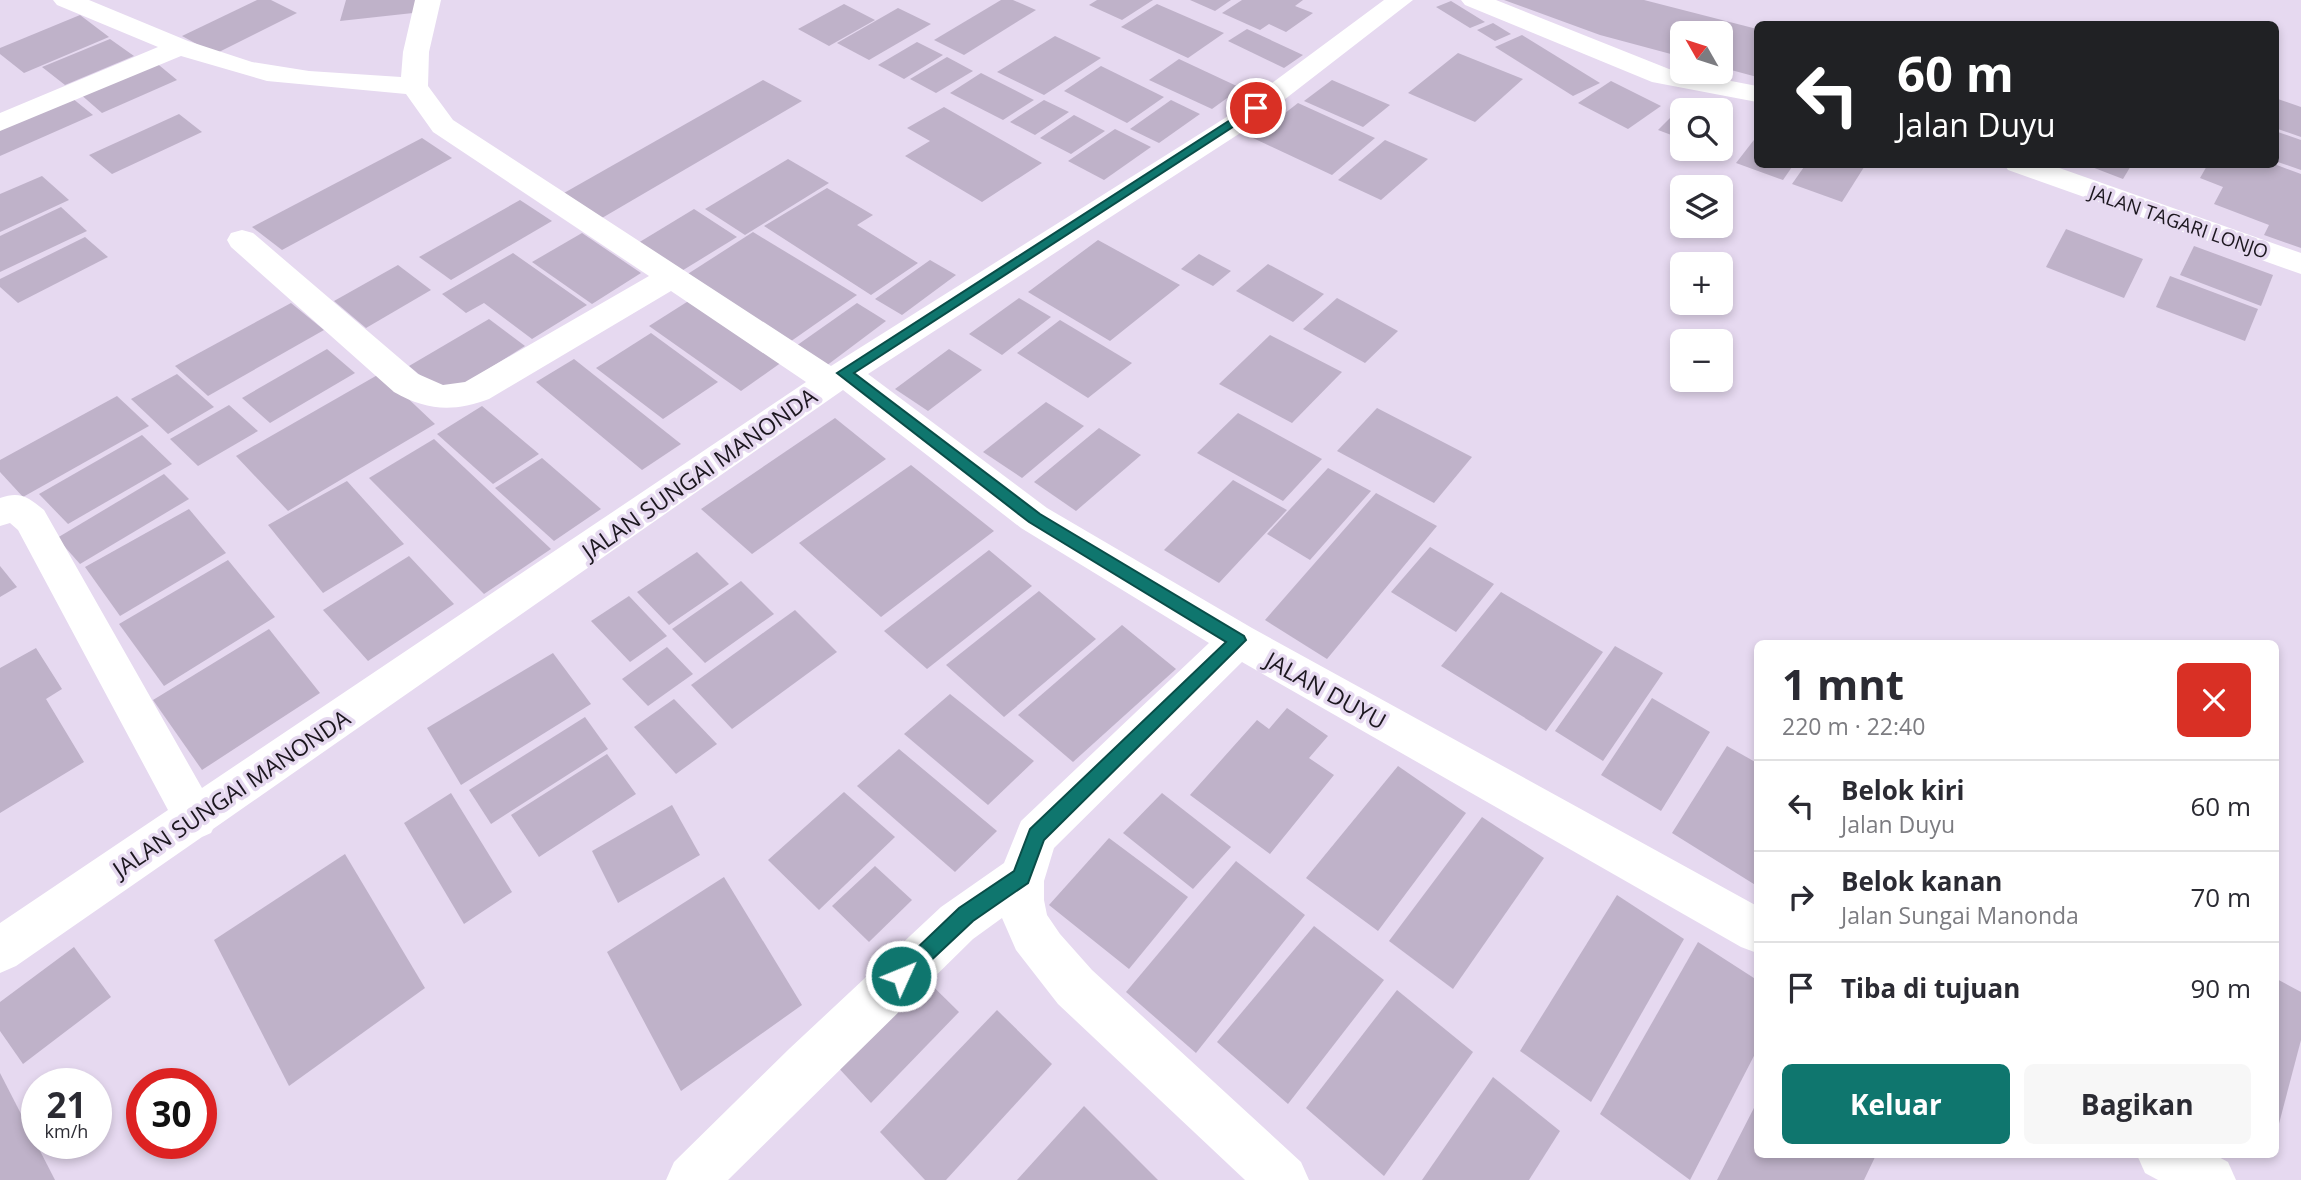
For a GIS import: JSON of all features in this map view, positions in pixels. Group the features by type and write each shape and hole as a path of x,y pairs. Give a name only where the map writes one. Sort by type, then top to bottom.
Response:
{"street":[{"path":"66,0 181,47 247,69 284,76 414,86 416,52 428,0"},
{"name":"JALAN SUNGAI MANONDA","path":"0,950 196,819 837,377 1236,124 1400,0"},
{"path":"1474,0 1662,76 1754,93"},
{"path":"0,123 181,47"},
{"name":"JALAN DUYU","path":"414,86 432,114 457,136 671,277 837,377 1034,518 1238,640 1754,930"},
{"name":"JALAN TAGARI LONJO","path":"2029,168 2301,264"},
{"path":"242,240 406,383 436,398 472,392 502,378 671,277"},
{"path":"0,512 15,507 31,520 196,819"},
{"path":"1238,640 1037,835 1021,877 1021,907 1025,924 1075,987 1283,1180"},
{"path":"692,1180 806,1066 957,923 1021,877"},
{"path":"2169,1158 2210,1180"}],"building":[{"path":"257,0 271,0 297,13 215,54 182,36"},
{"path":"346,0 416,0 413,13 340,21"},
{"path":"1001,0 1013,0 1036,10 964,55 934,40"},
{"path":"1097,0 1153,0 1122,20 1089,5"},
{"path":"1190,0 1231,0 1215,11"},
{"path":"1242,0 1303,0 1295,6 1313,13 1286,32 1269,24 1260,30 1222,13"},
{"path":"1504,0 1644,0 1726,21 1670,21 1670,54 1600,35"},
{"path":"1451,1 1485,22 1470,28 1436,7"},
{"path":"844,4 875,20 829,46 798,29"},
{"path":"1157,4 1224,33 1188,58 1121,27"},
{"path":"898,8 931,24 869,60 837,43"},
{"path":"80,15 109,37 24,73 0,54 0,48"},
{"path":"1493,23 1511,34 1495,41 1477,30"},
{"path":"1733,23 1754,28 1754,76 1733,71"},
{"path":"1247,29 1303,55 1284,68 1228,41"},
{"path":"1522,35 1600,83 1573,96 1495,47"},
{"path":"1055,36 1101,58 1044,95 997,72"},
{"path":"110,39 134,56 65,85 42,67"},
{"path":"917,42 943,55 904,79 878,65"},
{"path":"1458,53 1523,79 1475,122 1408,93"},
{"path":"947,57 973,71 936,93 910,79"},
{"path":"1179,59 1241,88 1212,109 1149,80"},
{"path":"154,61 177,80 102,113 79,93"},
{"path":"1101,66 1164,97 1127,123 1064,91"},
{"path":"981,73 1034,100 1003,120 950,93"},
{"path":"763,80 802,101 602,218 564,193"},
{"path":"1332,80 1390,105 1363,127 1304,101"},
{"path":"1611,81 1661,106 1628,129 1578,103"},
{"path":"72,98 93,115 0,156 0,129"},
{"path":"2279,99 2301,107 2301,137 2279,129"},
{"path":"1044,100 1069,112 1035,135 1010,122"},
{"path":"1171,100 1200,114 1159,143 1130,129"},
{"path":"1298,103 1375,138 1332,175 1253,138"},
{"path":"944,107 1042,163 982,202 905,156 930,141 907,128"},
{"path":"179,114 202,132 112,174 89,155"},
{"path":"1074,115 1105,131 1071,154 1040,138"},
{"path":"1670,118 1670,134 1658,130"},
{"path":"1115,129 1151,147 1104,180 1068,161"},
{"path":"2279,132 2301,140 2301,170 2279,162"},
{"path":"422,138 452,158 282,250 252,227"},
{"path":"1385,140 1428,159 1381,200 1338,180"},
{"path":"1754,140 1754,168 1791,168 1783,180 1736,163"},
{"path":"788,159 829,183 745,235 705,209"},
{"path":"2279,166 2301,174 2301,248 2264,235 2269,225 2214,204 2223,187 2200,178 2206,168 2279,168"},
{"path":"1803,168 1863,168 1842,202 1792,184"},
{"path":"2094,168 2130,168 2123,179"},
{"path":"42,176 69,200 0,232 0,194"},
{"path":"827,188 873,215 857,225 918,263 871,295 764,226"},
{"path":"520,200 552,221 451,280 419,257"},
{"path":"61,207 87,231 0,272 0,236"},
{"path":"694,209 737,237 680,272 638,243"},
{"path":"2066,229 2143,259 2124,298 2046,267"},
{"path":"753,232 857,295 787,344 683,277"},
{"path":"582,233 641,273 592,304 532,262"},
{"path":"85,237 108,257 18,303 0,287 0,279"},
{"path":"1098,240 1180,285 1110,341 1028,292"},
{"path":"2194,246 2273,275 2261,306 2180,275"},
{"path":"513,253 587,305 532,339 484,303 466,313 442,294"},
{"path":"1199,254 1231,271 1213,286 1181,269"},
{"path":"930,260 956,275 902,315 875,299"},
{"path":"1268,264 1324,294 1293,322 1236,291"},
{"path":"398,265 431,290 366,328 334,301"},
{"path":"2170,276 2258,309 2245,341 2156,307"},
{"path":"1019,298 1051,317 1002,355 969,334"},
{"path":"1337,298 1398,331 1365,363 1303,329"},
{"path":"690,300 782,362 741,391 649,326"},
{"path":"291,303 324,330 208,396 175,366"},
{"path":"857,303 886,321 826,366 796,346"},
{"path":"489,319 525,346 445,396 409,366"},
{"path":"1060,320 1132,363 1088,398 1017,353"},
{"path":"651,333 718,382 663,419 596,368"},
{"path":"1270,335 1342,372 1292,423 1219,384"},
{"path":"327,349 355,373 270,423 242,398"},
{"path":"949,349 982,370 928,411 895,389"},
{"path":"574,359 681,444 642,470 536,382"},
{"path":"381,373 435,424 288,511 236,456"},
{"path":"177,374 214,407 168,434 131,399"},
{"path":"117,396 149,426 23,497 0,472 0,460"},
{"path":"1046,402 1084,426 1022,478 983,452"},
{"path":"229,405 258,431 198,466 170,439"},
{"path":"482,406 539,454 493,484 437,434"},
{"path":"1377,408 1472,457 1434,503 1337,451"},
{"path":"1238,413 1322,459 1283,501 1197,453"},
{"path":"835,418 886,459 752,554 701,509"},
{"path":"1099,428 1141,455 1076,511 1034,482"},
{"path":"142,435 172,464 68,524 39,494"},
{"path":"434,439 551,549 484,594 369,478"},
{"path":"542,458 601,509 554,541 495,488"},
{"path":"911,465 994,531 881,617 799,543"},
{"path":"1328,468 1371,491 1310,560 1267,534"},
{"path":"164,474 189,499 80,564 57,538"},
{"path":"1233,480 1287,510 1219,583 1164,550"},
{"path":"347,481 404,544 323,593 268,525"},
{"path":"1376,493 1437,526 1327,659 1265,620"},
{"path":"189,509 226,553 120,616 85,567"},
{"path":"1430,547 1494,584 1456,632 1391,592"},
{"path":"989,550 1032,586 927,669 884,631"},
{"path":"697,552 729,584 669,625 637,592"},
{"path":"409,556 454,604 368,661 323,610"},
{"path":"228,560 275,617 164,686 119,624"},
{"path":"0,566 17,587 0,597"},
{"path":"741,581 774,614 705,663 672,629"},
{"path":"1039,591 1096,639 1004,717 946,665"},
{"path":"1501,592 1603,652 1546,731 1441,666"},
{"path":"629,596 667,636 630,662 591,621"},
{"path":"795,610 837,652 732,729 691,685"},
{"path":"1122,625 1176,669 1073,762 1018,715"},
{"path":"269,629 320,693 202,770 153,700"},
{"path":"1615,646 1663,673 1603,761 1555,731"},
{"path":"667,647 693,674 648,706 622,679"},
{"path":"36,648 62,689 46,699 84,762 0,813 0,668"},
{"path":"553,653 591,704 461,785 427,728"},
{"path":"950,694 1034,761 988,805 904,734"},
{"path":"1652,698 1710,732 1661,811 1601,775"},
{"path":"674,699 717,744 676,774 634,727"},
{"path":"1287,708 1328,736 1309,758 1334,775 1270,854 1190,795 1257,720 1269,729"},
{"path":"585,717 608,749 491,824 469,790"},
{"path":"1727,746 1754,761 1754,884 1672,833"},
{"path":"899,749 997,831 955,872 857,786"},
{"path":"607,754 636,794 539,857 511,815"},
{"path":"1398,766 1466,813 1378,931 1306,878"},
{"path":"844,792 895,837 819,910 768,860"},
{"path":"451,793 512,892 464,924 404,823"},
{"path":"1162,793 1231,847 1193,889 1123,833"},
{"path":"672,805 700,855 618,903 592,851"},
{"path":"1482,817 1544,858 1453,989 1389,941"},
{"path":"1109,838 1188,897 1129,969 1049,905"},
{"path":"345,854 425,988 289,1086 214,940"},
{"path":"1236,861 1305,915 1196,1053 1126,992"},
{"path":"875,866 912,900 869,942 832,906"},
{"path":"724,877 802,1005 681,1091 607,952"},
{"path":"1617,895 1684,939 1591,1102 1520,1051"},
{"path":"1314,926 1384,980 1288,1104 1217,1042"},
{"path":"1698,942 1754,978 1754,1056 1690,1180 1600,1114"},
{"path":"74,947 111,997 23,1064 0,1031 0,1002"},
{"path":"898,952 959,1012 871,1103 810,1037"},
{"path":"2279,980 2301,992 2301,1040 2279,1124"},
{"path":"1397,990 1473,1052 1384,1176 1306,1108"},
{"path":"997,1010 1052,1064 946,1180 925,1180 880,1132"},
{"path":"0,1073 21,1114 21,1159 44,1159 55,1180 0,1180"},
{"path":"1493,1077 1560,1131 1529,1180 1422,1180"},
{"path":"1084,1106 1158,1180 1017,1180"},
{"path":"1754,1108 1754,1158 1875,1158 1864,1180 1717,1180"}],"route":[{"path":"901,976 966,915 1021,877 1037,835 1238,640 1034,518 844,373 1236,124 1256,108"}]}
